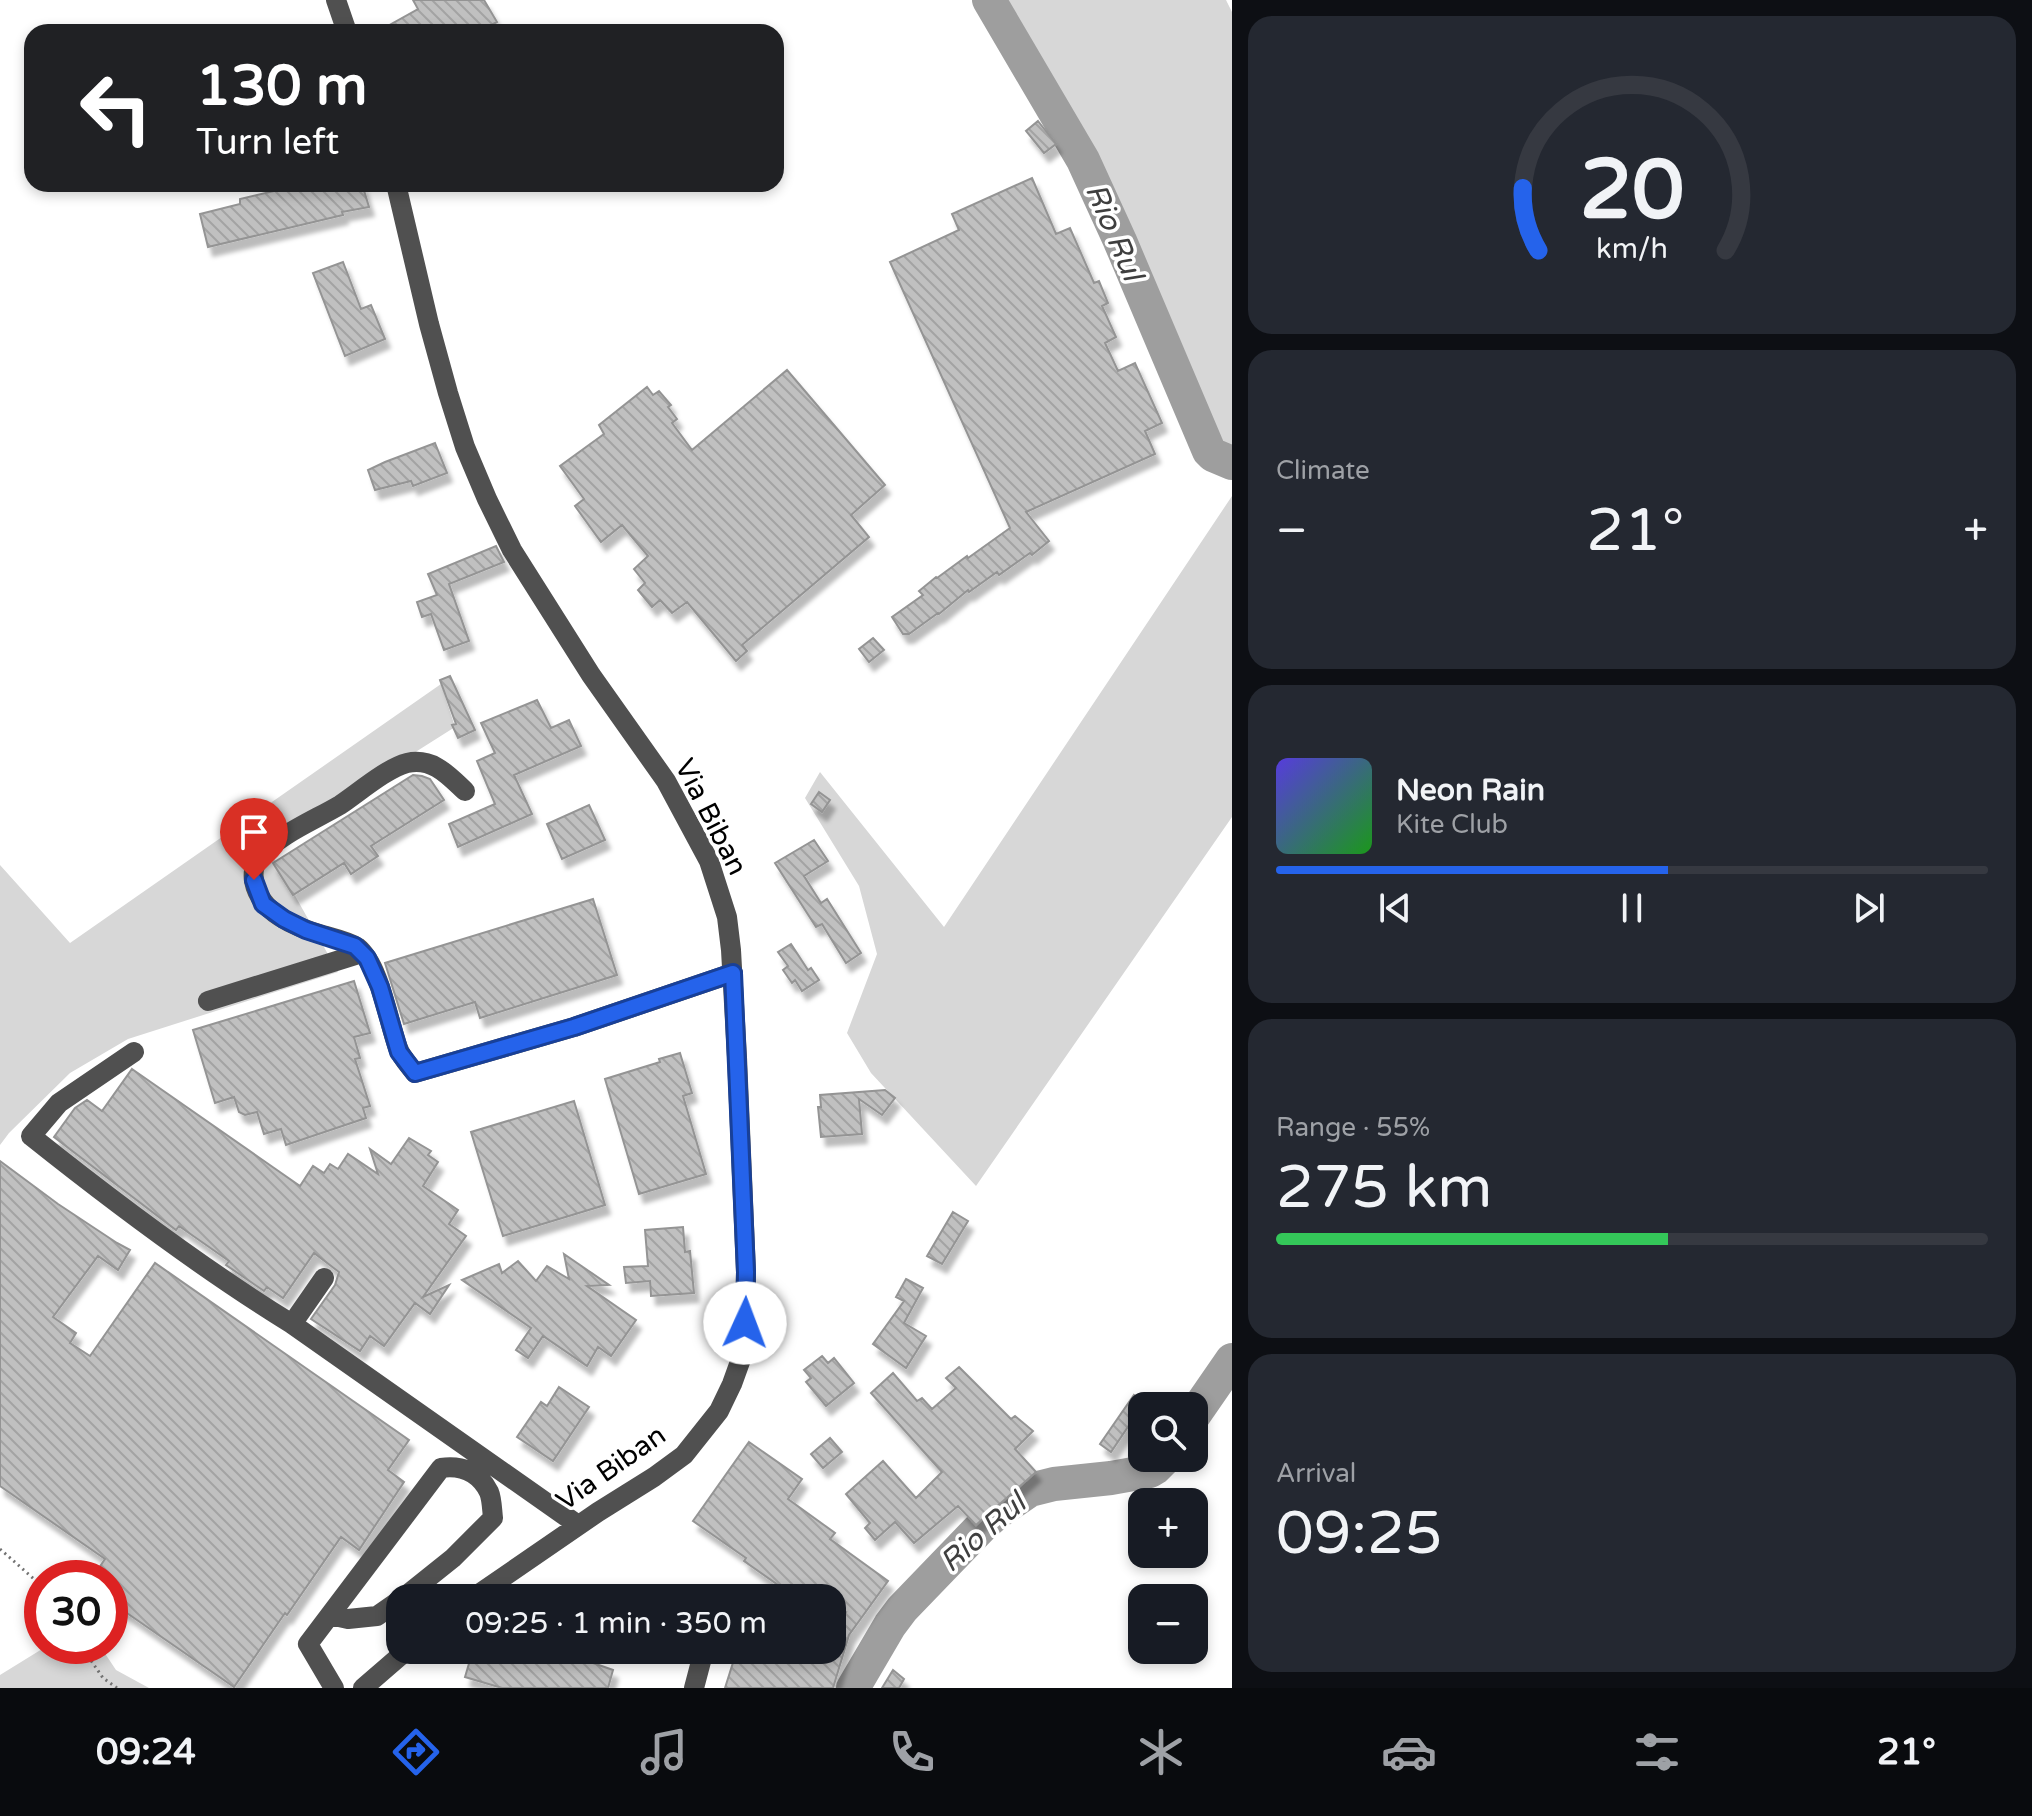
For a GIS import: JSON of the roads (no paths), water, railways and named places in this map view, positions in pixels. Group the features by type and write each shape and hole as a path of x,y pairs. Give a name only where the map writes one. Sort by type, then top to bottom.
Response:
{"street":[{"path":"336,0 344,24"},
{"name":"Via Biban","path":"398,192 448,393 481,486 512,550 591,675 666,781 709,861 727,917 733,973 746,1272 741,1359 732,1384 719,1411 684,1455 493,1584"},
{"path":"465,791 442,769 426,763 408,763 270,846 255,862 254,880 263,904 306,930 355,946 367,958 380,987 399,1052 415,1073 574,1027 733,973"},
{"path":"208,1001 362,953"},
{"path":"134,1052 59,1103 31,1136 122,1207 578,1525"},
{"path":"292,1324 324,1278"},
{"path":"334,1688 308,1644 441,1468 454,1466 466,1469 489,1493 493,1518 453,1558 420,1584"},
{"path":"330,1615 348,1619 377,1616 386,1610"},
{"path":"363,1688 391,1664"},
{"path":"694,1688 700,1664"}],"waterway":[{"name":"Rio Rul","path":"989,0 1083,160 1209,451 1232,463"},
{"name":"Rio Rul","path":"1208,1395 1232,1360"},
{"name":"Rio Rul","path":"853,1688 902,1609 998,1512 1030,1490 1144,1472"}]}
